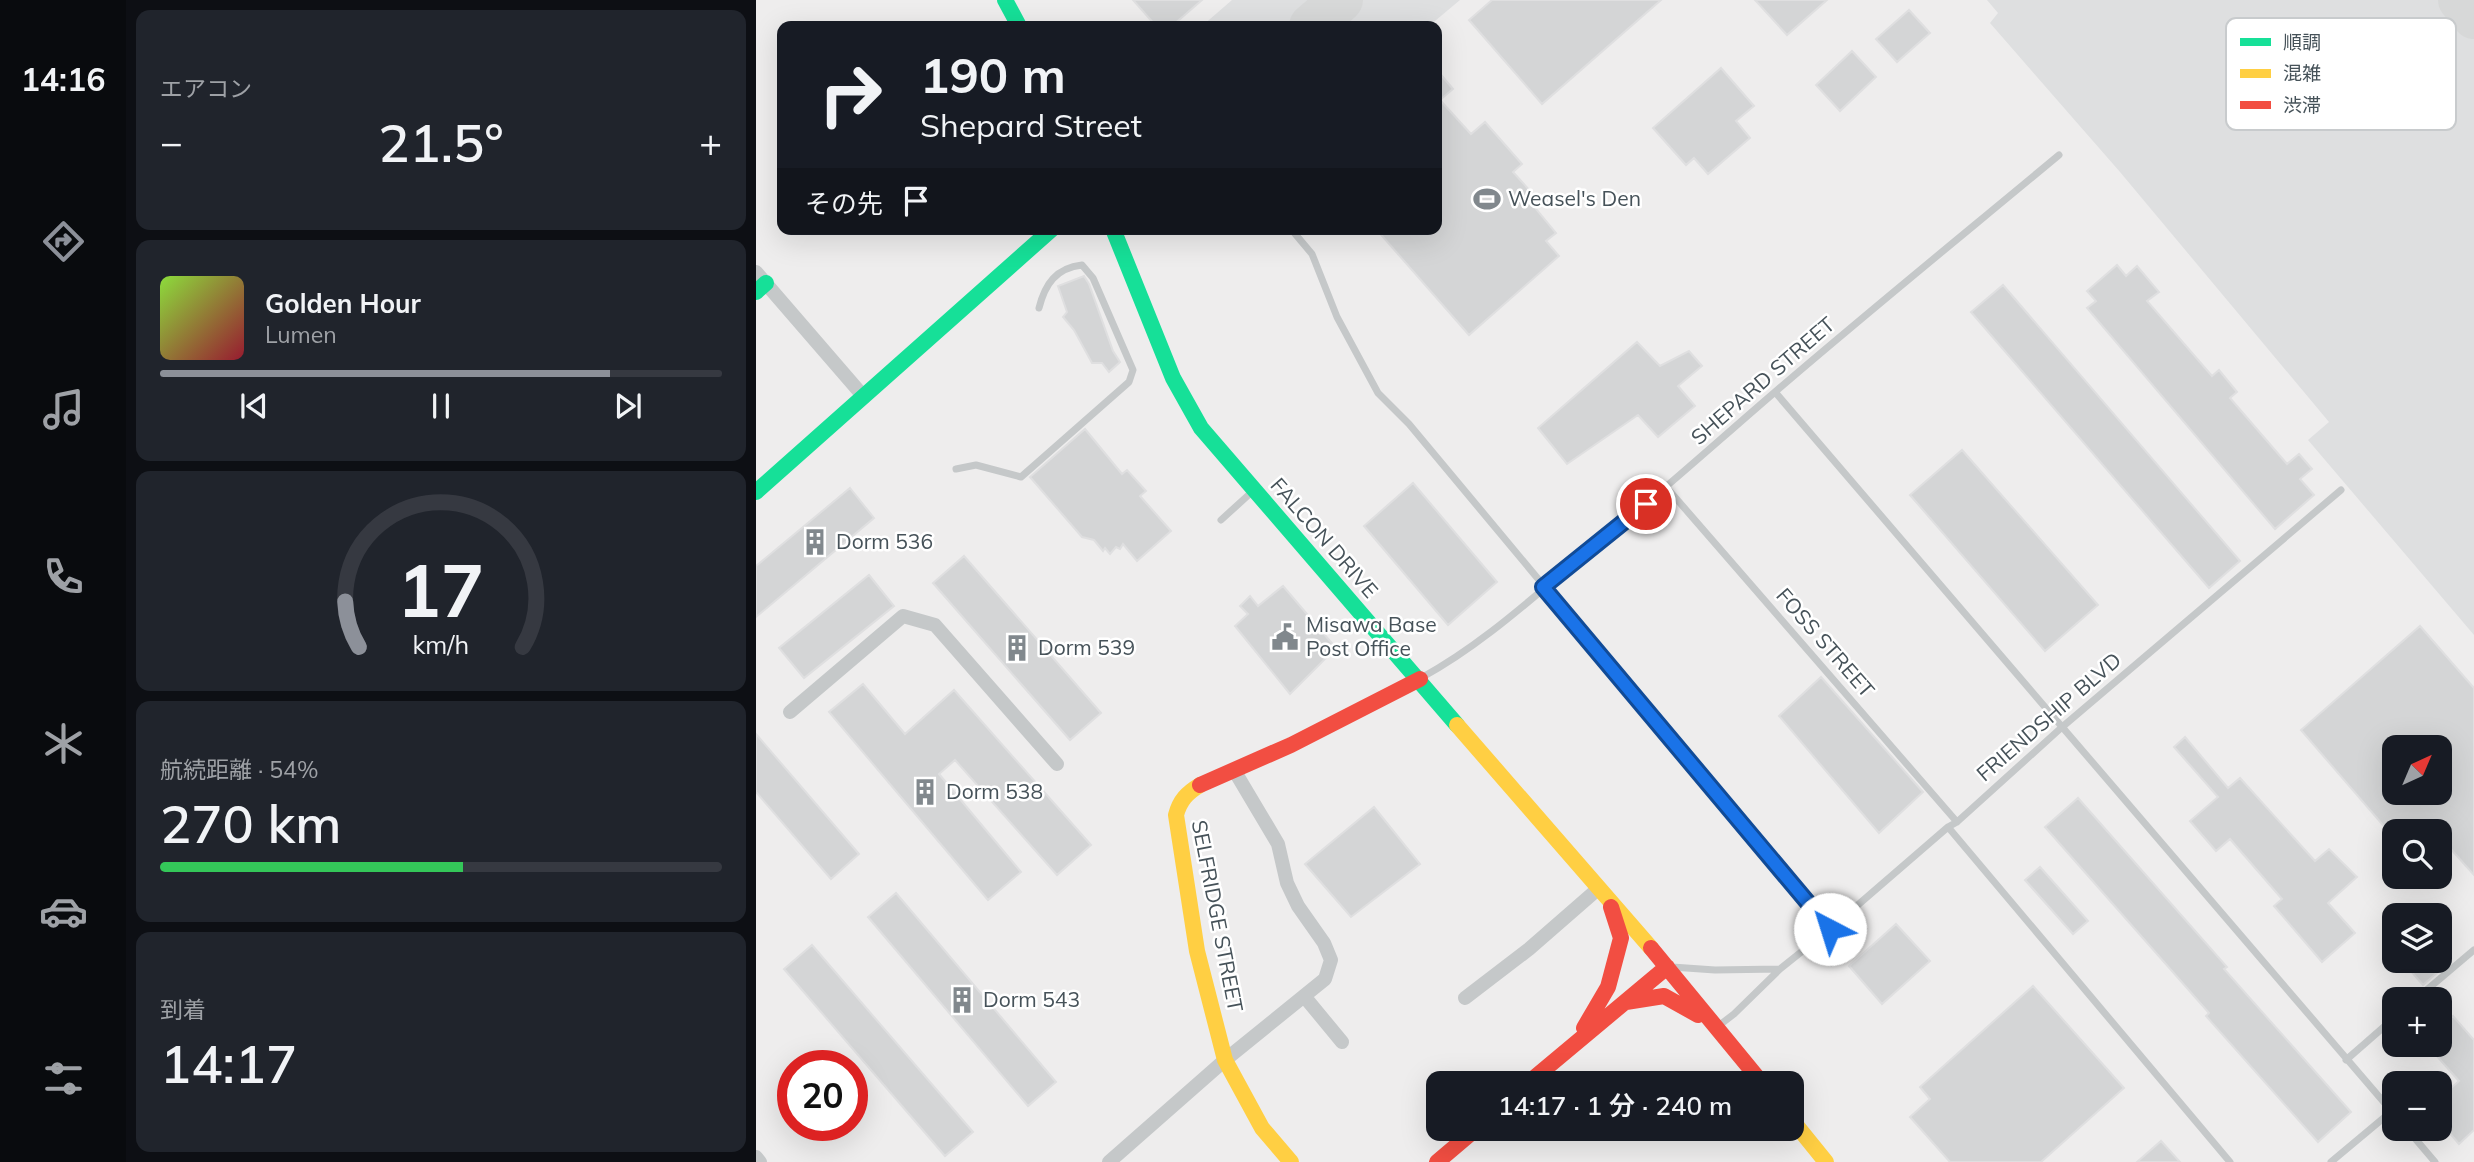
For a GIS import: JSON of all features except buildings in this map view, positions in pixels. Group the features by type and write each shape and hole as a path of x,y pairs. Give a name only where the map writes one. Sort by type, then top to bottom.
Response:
{"street":[{"path":"1005,0 1016,21"},
{"path":"756,492 1045,235"},
{"name":"FALCON DRIVE","path":"1115,235 1173,378 1201,428 1420,679 1716,1028"},
{"path":"759,282 864,397"},
{"path":"790,712 903,616 935,625 1057,764"},
{"name":"SELFRIDGE STREET","path":"1291,1162 1262,1128 1225,1060 1197,951 1176,815 1180,802 1189,792 1208,780 1291,745 1420,679"},
{"path":"1109,1162 1225,1060 1325,979 1331,960 1324,943 1298,906 1287,883 1278,844 1234,770"},
{"path":"1465,998 1603,893 1621,938 1608,987 1597,1010 1571,1046"},
{"path":"1542,1071 1667,967"},
{"path":"1304,996 1342,1042"},
{"path":"1626,1002 1664,996 1679,1003 1716,1028 1752,1071"},
{"path":"1804,1135 1826,1162"},
{"path":"1437,1162 1462,1141"},
{"path":"756,1157 760,1162"}],"lane":[{"name":"SHEPARD STREET","path":"1420,679 1445,665 1510,618 1543,587 1667,488 1774,392 2059,155"},
{"path":"1296,235 1312,254 1337,317 1378,393 1409,424 1830,929"},
{"path":"956,469 976,465 1021,477 1129,382 1133,370 1093,278 1082,265 1066,267 1044,288 1039,309"},
{"path":"1774,392 2382,1100"},
{"name":"FOSS STREET","path":"1667,488 1957,822"},
{"path":"1221,520 1254,490"},
{"name":"FRIENDSHIP BLVD","path":"1716,1028 1780,969 1957,822 2061,728 2341,490"},
{"path":"1948,827 2230,1162"},
{"path":"2430,987 2474,950"},
{"path":"1667,967 1715,970 1780,969"},
{"path":"2346,1059 2382,1028"},
{"path":"2331,1162 2382,1121"},
{"path":"2417,1141 2435,1162"}],"shaded area":[{"path":"1232,0 1460,0 1435,21 1208,21"},
{"path":"1987,0 2474,0 2474,635 2308,440 2329,422 2120,172 1990,23 1998,13"}],"taxiway":[{"path":"1317,21 1341,0"},
{"path":"2460,0 2474,17"}],"traffic: fast":[{"path":"1005,0 1016,21"},
{"path":"756,492 1045,235"},
{"path":"1115,235 1173,378 1201,428 1457,725"},
{"path":"756,292 766,283"}],"traffic: slow":[{"path":"1457,725 1651,948"},
{"path":"1200,785 1185,797 1176,815 1197,951 1225,1060 1262,1128 1291,1162"},
{"path":"1804,1135 1826,1162"}],"traffic: jam":[{"path":"1200,785 1291,745 1420,679"},
{"path":"1584,1028 1608,987 1621,938 1611,907"},
{"path":"1651,948 1752,1071"},
{"path":"1542,1071 1667,967"},
{"path":"1626,1002 1664,996 1698,1015"},
{"path":"1437,1162 1462,1141"}],"place":[{"name":"Weasel's Den","path":"1487,199"},
{"name":"Dorm 536","path":"815,542"},
{"name":"Misawa Base Post Office","path":"1285,637"},
{"name":"Dorm 539","path":"1017,648"},
{"name":"Dorm 538","path":"925,792"},
{"name":"Dorm 543","path":"962,1000"}],"route":[{"path":"1646,504 1543,587 1830,929"}]}
